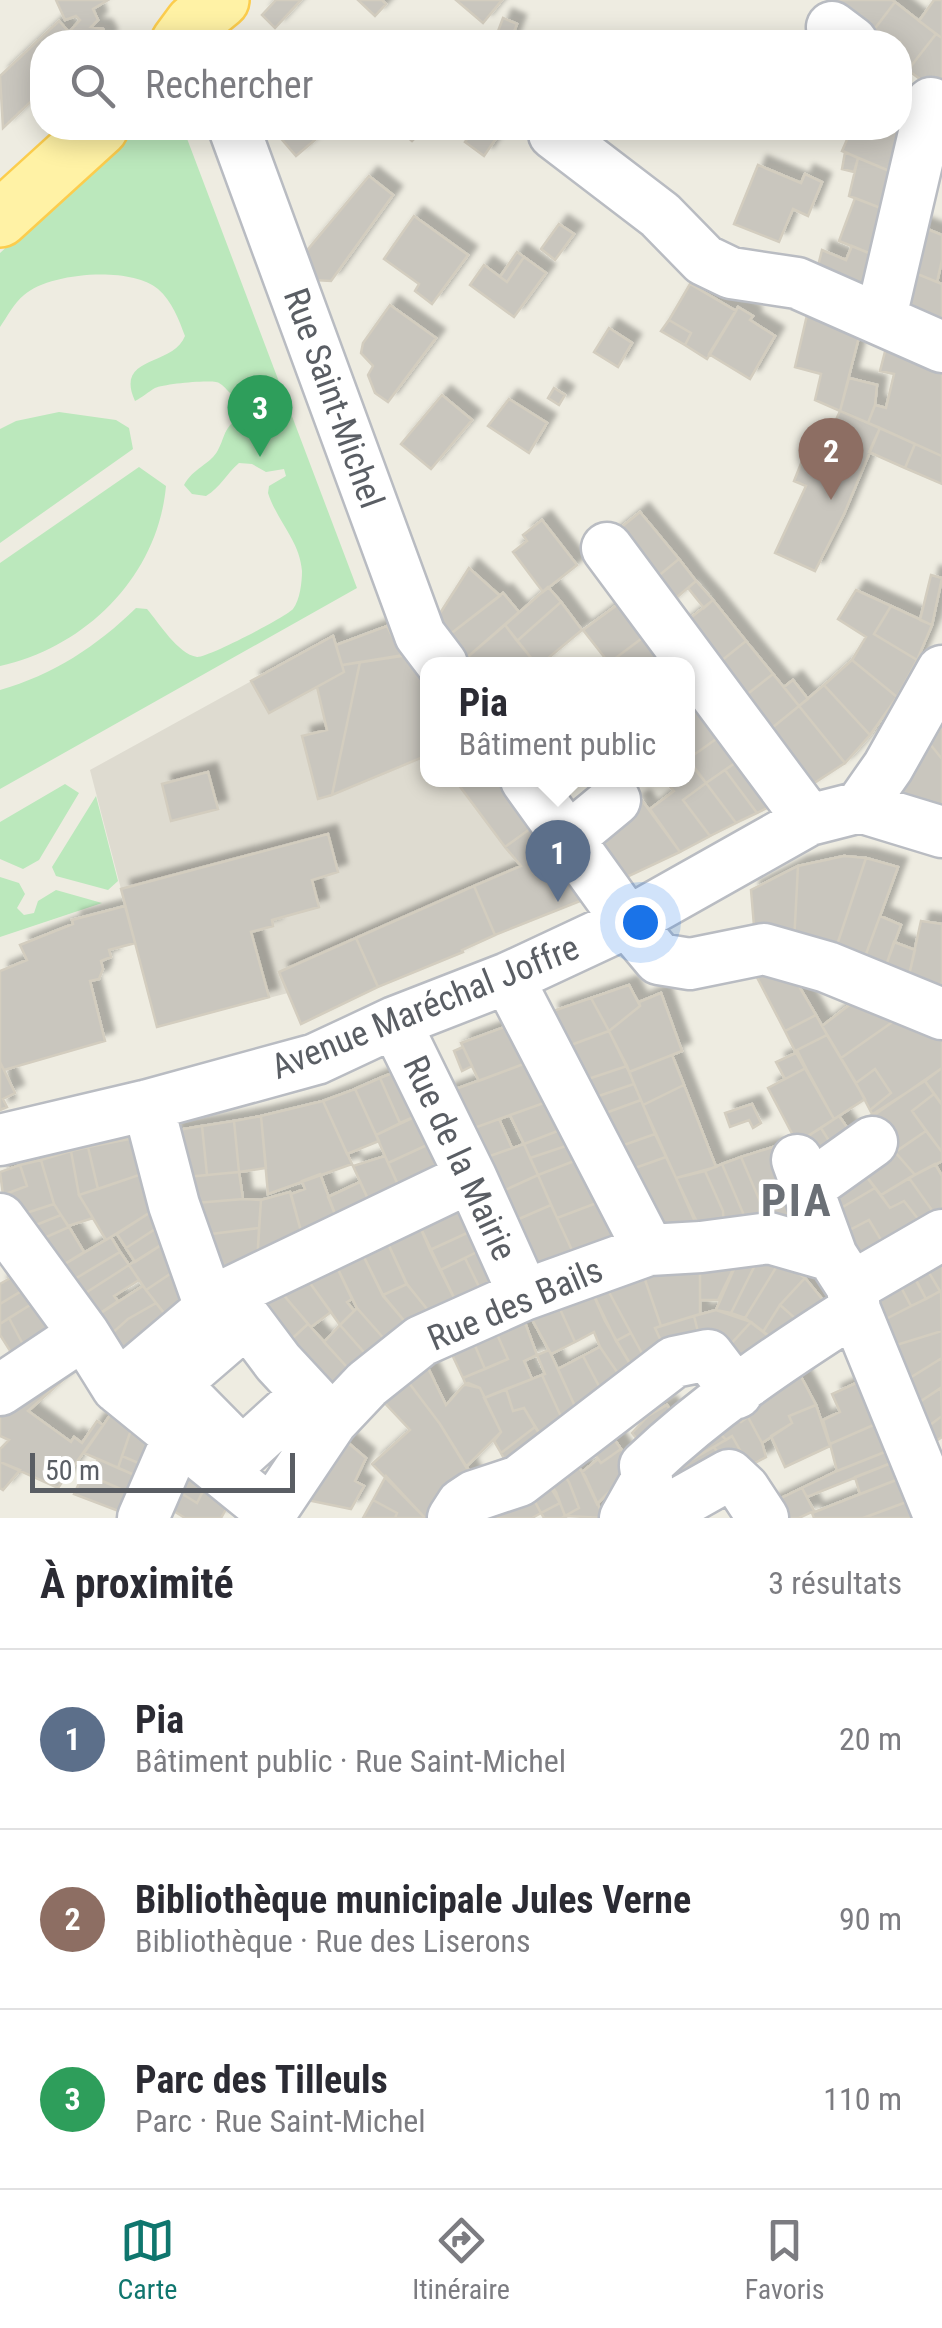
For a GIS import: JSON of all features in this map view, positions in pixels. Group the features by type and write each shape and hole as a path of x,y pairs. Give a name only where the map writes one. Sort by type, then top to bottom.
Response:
{"main road":[{"path":"0,219 87,140"}],"street":[{"path":"881,317 924,98"},
{"name":"Rue Saint-Michel","path":"238,140 420,635 437,657"},
{"path":"562,140 660,215 704,260 730,274 796,282 942,347"},
{"path":"608,548 688,657"},
{"path":"695,666 808,820"},
{"path":"942,673 860,807 942,832"},
{"path":"531,787 659,960 690,964 764,949 827,967 942,1014"},
{"path":"570,838 615,800"},
{"name":"Avenue Maréchal Joffre","path":"0,1140 148,1105 316,1058 508,978 628,922 808,820 860,807"},
{"path":"508,978 649,1250"},
{"name":"Rue de la Mairie","path":"395,1022 524,1295"},
{"path":"0,1219 117,1386 242,1453 320,1407 228,1308 174,1205 148,1105"},
{"path":"870,1137 803,1173 940,1518"},
{"path":"117,1386 228,1308 471,1177"},
{"path":"453,1518 462,1504 474,1496 519,1481 674,1362 723,1374 787,1353 846,1284 942,1234"},
{"name":"Rue des Bails","path":"271,1515 320,1407 367,1384 420,1341 524,1295 649,1250 702,1248 769,1238 846,1284"},
{"path":"228,1308 174,1384 190,1423 271,1515"},
{"path":"0,1390 84,1334"},
{"path":"646,1496 701,1416 723,1374"},
{"path":"142,1518 190,1423"},
{"path":"646,1496 728,1475 744,1490 762,1518"}],"shaded area":[{"path":"333,636 342,664 360,662 333,794 420,758 420,787 460,787 521,866 280,972 288,993 157,1027 90,770"}],"green space":[{"path":"124,140 188,140 357,588 0,789 0,690 73,658 136,608 147,609 190,655 204,656 293,609 302,571 297,550 268,493 269,486 286,476 284,469 266,472 252,464 239,463 206,496 192,494 184,485 215,455 233,422 231,394 219,383 188,382 155,388 135,401 131,386 138,368 169,353 185,336 163,294 146,282 129,277 71,277 36,287 24,295 0,327 0,253"},
{"path":"59,412 116,420 129,428 133,449 0,543 0,429 16,421"},
{"path":"139,467 166,486 160,519 133,577 89,624 62,642 0,666 0,563"},
{"path":"65,784 79,793 39,860 23,869 0,859 0,822"},
{"path":"96,796 118,881 108,890 56,876 52,867"},
{"path":"0,877 19,883 25,894 17,908 24,915 34,913 38,901 56,890 102,903 0,937"}],"building":[{"path":"56,0 108,0 93,9 98,20 91,27 104,30 71,30 80,20 76,16 65,20"},
{"path":"276,0 301,0 275,28 262,15"},
{"path":"358,0 382,0 386,4 375,16"},
{"path":"456,0 502,0 483,23"},
{"path":"838,0 895,2 874,30 855,30 832,12"},
{"path":"934,0 942,0 942,38 919,21"},
{"path":"895,2 936,34 912,65 912,30 874,30"},
{"path":"503,18 517,24 515,30 498,30"},
{"path":"59,21 67,30 49,30"},
{"path":"936,34 942,38 942,87 938,93 912,73 912,65"},
{"path":"30,48 30,102 3,128 0,76"},
{"path":"282,140 315,140 296,156"},
{"path":"466,140 495,140 484,156"},
{"path":"847,140 907,140 899,175 842,151"},
{"path":"845,152 858,158 854,172 842,169"},
{"path":"858,158 899,175 891,212 849,196"},
{"path":"758,165 801,183 805,174 822,182 808,216 793,209 779,242 734,224"},
{"path":"369,176 393,195 331,281 315,280 304,254"},
{"path":"855,198 891,212 881,258 839,241"},
{"path":"414,216 468,255 432,304 415,291 419,284 384,259"},
{"path":"559,224 574,234 555,260 541,249"},
{"path":"915,224 942,235 937,282 905,269"},
{"path":"852,246 881,258 869,300 815,278 822,250 846,260"},
{"path":"517,252 524,257 507,282 500,277"},
{"path":"524,257 546,273 514,317 470,285 484,265 507,282"},
{"path":"905,269 942,284 942,332 895,311"},
{"path":"690,284 736,311 707,359 685,345 691,333 669,320"},
{"path":"810,302 862,325 840,411 815,400 821,374 795,367"},
{"path":"390,305 436,338 388,402 375,393 368,375 373,366 361,353 363,343"},
{"path":"738,307 775,336 750,379 709,354"},
{"path":"669,320 691,333 685,345 661,331"},
{"path":"609,328 632,343 618,367 594,352"},
{"path":"889,336 942,360 942,456 868,423 875,405 886,408 894,374 880,371"},
{"path":"849,378 877,385 868,423 840,411"},
{"path":"554,388 565,395 559,405 548,398"},
{"path":"442,395 472,420 431,469 401,444"},
{"path":"509,399 547,423 529,453 488,426"},
{"path":"840,411 880,428 815,571 775,553 806,486 794,481 802,461 814,467"},
{"path":"880,428 915,444 905,468 869,452"},
{"path":"915,444 942,456 942,484 905,468"},
{"path":"640,512 679,559 645,587 608,538"},
{"path":"542,520 577,565 543,592 513,552 527,541 523,535"},
{"path":"679,559 696,581 663,609 645,587"},
{"path":"469,568 500,596 444,639 437,618"},
{"path":"931,575 942,578 932,625 920,620"},
{"path":"696,581 713,600 704,608 688,588"},
{"path":"548,587 561,602 517,641 505,625"},
{"path":"856,590 891,606 874,634 917,660 897,697 852,660 866,637 838,619"},
{"path":"503,593 519,612 468,657 460,657 444,639"},
{"path":"624,600 649,633 617,657 604,657 583,630"},
{"path":"713,600 746,641 710,670 678,628"},
{"path":"561,602 582,630 549,657 530,657 517,641"},
{"path":"891,606 932,625 917,660 874,634"},
{"path":"505,625 530,657 468,657"},
{"path":"387,626 402,656 342,665 336,645"},
{"path":"649,633 667,657 617,657"},
{"path":"333,636 344,672 269,713 251,681"},
{"path":"746,641 773,674 736,703 710,670"},
{"path":"415,653 420,661 420,758 332,795 360,662"},
{"path":"852,660 897,697 870,735 824,685"},
{"path":"360,662 332,795 318,799 302,736 327,730 317,687 344,672 342,665"},
{"path":"773,674 799,706 762,736 736,703"},
{"path":"793,680 808,699 799,706 784,687"},
{"path":"824,685 870,735 845,763 799,706"},
{"path":"705,705 726,732 695,754 695,713"},
{"path":"799,706 845,763 805,789 762,736"},
{"path":"942,725 942,759 930,744"},
{"path":"726,732 745,756 706,783 695,768 695,754"},
{"path":"930,744 942,759 942,804 932,809 900,794"},
{"path":"745,756 779,802 757,813 725,770"},
{"path":"695,770 706,783 683,800 710,836 680,852 650,809 674,791 670,787 695,787"},
{"path":"725,770 757,813 736,823 706,783"},
{"path":"208,772 218,809 171,821 162,784"},
{"path":"706,783 736,823 710,836 683,800"},
{"path":"460,787 515,787 541,821 505,847"},
{"path":"641,799 680,852 629,876 624,875 597,839 638,810 633,804"},
{"path":"541,821 585,899 495,935 474,886 521,866 505,847"},
{"path":"328,834 338,872 312,880 319,907 272,920 273,926 251,932 269,997 157,1027 121,889"},
{"path":"844,856 866,858 833,957 794,943 798,866"},
{"path":"866,858 898,867 862,965 833,957"},
{"path":"798,866 794,943 755,938 751,890"},
{"path":"474,886 495,935 378,987 356,938"},
{"path":"125,906 135,943 109,950 111,957 101,961 99,979 90,981 105,1041 4,1070 0,1062 0,971 27,960 20,945 73,924 72,920"},
{"path":"880,916 901,925 882,976 862,965"},
{"path":"921,921 942,924 942,982 933,1004 906,989"},
{"path":"356,938 378,987 301,1024 279,972"},
{"path":"894,942 915,950 909,975 886,966"},
{"path":"748,960 787,966 816,1015 785,1031"},
{"path":"629,985 640,1006 609,1031 591,998"},
{"path":"661,993 682,1051 629,1072 609,1031 640,1006 639,1002"},
{"path":"865,993 904,1014 841,1058 822,1026"},
{"path":"591,998 609,1031 560,1049 550,1012"},
{"path":"904,1014 942,1037 942,1068 873,1116 870,1110 891,1093 875,1069 856,1083 841,1058"},
{"path":"816,1015 827,1035 795,1051 785,1031"},
{"path":"510,1025 537,1059 479,1081 461,1043"},
{"path":"609,1031 627,1066 576,1083 560,1049"},
{"path":"827,1035 865,1099 834,1119 795,1051"},
{"path":"463,1047 472,1066 462,1071 454,1051"},
{"path":"798,1052 806,1068 785,1079 776,1062"},
{"path":"672,1055 684,1085 643,1105 629,1072"},
{"path":"537,1059 555,1099 463,1132 445,1093"},
{"path":"0,1062 15,1093 3,1099 7,1107 0,1110"},
{"path":"627,1066 634,1084 584,1101 576,1083"},
{"path":"806,1068 834,1119 797,1143 768,1088"},
{"path":"942,1068 942,1102 941,1103 925,1081"},
{"path":"875,1069 891,1093 870,1110 856,1083"},
{"path":"400,1070 425,1112 400,1123 380,1078"},
{"path":"380,1078 400,1123 376,1135 355,1089"},
{"path":"925,1081 934,1094 912,1111 926,1131 894,1153 868,1117"},
{"path":"634,1084 641,1100 592,1118 584,1101"},
{"path":"684,1085 716,1167 676,1178 643,1105"},
{"path":"355,1089 379,1141 347,1154 323,1101"},
{"path":"934,1094 942,1105 942,1152 912,1111"},
{"path":"555,1099 568,1127 524,1144 510,1115"},
{"path":"641,1100 655,1134 607,1151 592,1118"},
{"path":"323,1101 352,1164 268,1194 261,1116"},
{"path":"752,1104 761,1123 753,1128 749,1120 730,1127 725,1113"},
{"path":"425,1112 438,1140 388,1163 376,1135"},
{"path":"261,1116 266,1168 239,1172 234,1121"},
{"path":"839,1116 858,1143 839,1157 821,1128"},
{"path":"499,1119 512,1148 476,1161 463,1132"},
{"path":"234,1121 239,1172 207,1175 202,1126"},
{"path":"202,1126 207,1175 175,1178 172,1131"},
{"path":"568,1127 575,1143 530,1158 524,1144"},
{"path":"821,1128 839,1157 797,1143"},
{"path":"926,1131 942,1152 942,1161 915,1175 895,1152"},
{"path":"655,1134 666,1157 618,1174 607,1151"},
{"path":"140,1137 148,1172 98,1189 88,1147"},
{"path":"438,1140 448,1177 404,1198 388,1163"},
{"path":"575,1143 582,1158 538,1175 530,1158"},
{"path":"524,1144 538,1175 492,1196 476,1161"},
{"path":"88,1147 98,1189 79,1195 71,1151"},
{"path":"773,1147 806,1218 770,1225 741,1157"},
{"path":"71,1151 79,1195 93,1218 68,1226 54,1204 41,1160"},
{"path":"895,1152 915,1175 881,1195 856,1163"},
{"path":"385,1156 404,1198 374,1212 353,1166"},
{"path":"666,1157 696,1220 652,1235 618,1174"},
{"path":"741,1157 770,1225 749,1227 722,1164"},
{"path":"582,1158 602,1201 557,1218 538,1175"},
{"path":"41,1160 54,1204 17,1216 3,1195 27,1186 20,1165"},
{"path":"856,1163 875,1188 831,1214 821,1191"},
{"path":"722,1164 749,1227 724,1232 723,1211 705,1171"},
{"path":"935,1164 942,1176 939,1220 909,1178"},
{"path":"20,1165 27,1186 3,1195 0,1172"},
{"path":"705,1171 723,1211 724,1232 699,1231 676,1178"},
{"path":"148,1172 157,1208 106,1240 79,1195"},
{"path":"239,1172 243,1199 184,1204 175,1178"},
{"path":"320,1174 340,1227 304,1242 291,1194 305,1189 302,1181"},
{"path":"538,1175 551,1205 505,1225 492,1196"},
{"path":"909,1178 939,1220 926,1229 904,1201 890,1208 881,1195"},
{"path":"360,1182 374,1212 340,1227 328,1197"},
{"path":"875,1188 890,1208 904,1201 926,1229 889,1253 869,1220 840,1235 831,1214"},
{"path":"290,1192 304,1242 257,1264 261,1200"},
{"path":"261,1200 259,1228 195,1236 184,1204"},
{"path":"602,1201 620,1240 577,1261 557,1218"},
{"path":"54,1204 61,1215 26,1229 17,1216"},
{"path":"467,1204 478,1228 430,1250 417,1220"},
{"path":"551,1205 577,1261 527,1273 505,1225"},
{"path":"157,1208 163,1224 126,1248 117,1234"},
{"path":"61,1215 69,1227 35,1242 26,1229"},
{"path":"417,1220 459,1308 435,1319 406,1283 384,1235"},
{"path":"869,1220 889,1253 857,1274 840,1235"},
{"path":"163,1224 169,1240 135,1262 126,1248"},
{"path":"69,1227 84,1252 53,1271 35,1242"},
{"path":"259,1228 257,1264 213,1286 195,1236"},
{"path":"478,1228 487,1247 440,1270 430,1250"},
{"path":"384,1235 407,1284 383,1295 359,1247"},
{"path":"111,1237 120,1252 63,1286 53,1271"},
{"path":"169,1240 179,1268 146,1290 129,1265"},
{"path":"359,1247 383,1296 411,1329 386,1341 357,1308 333,1259"},
{"path":"487,1247 500,1290 484,1297 465,1258"},
{"path":"942,1248 942,1291 940,1291 922,1261"},
{"path":"742,1251 718,1300 700,1300 700,1255"},
{"path":"742,1251 761,1253 731,1313 716,1310"},
{"path":"120,1252 129,1265 73,1301 63,1286"},
{"path":"761,1253 780,1261 745,1318 731,1313"},
{"path":"700,1255 700,1314 661,1326 641,1268"},
{"path":"465,1258 484,1297 459,1308 440,1270"},
{"path":"333,1259 352,1299 347,1302 354,1311 340,1325 302,1272"},
{"path":"780,1261 805,1278 780,1305 763,1332 745,1318"},
{"path":"922,1261 940,1291 926,1299 910,1268"},
{"path":"129,1265 139,1280 114,1296 118,1301 87,1322 73,1301"},
{"path":"179,1268 190,1303 168,1318 146,1290"},
{"path":"641,1268 661,1326 655,1328 669,1358 651,1370 603,1281"},
{"path":"909,1268 926,1299 911,1306 895,1276"},
{"path":"302,1272 331,1312 311,1327 275,1285"},
{"path":"14,1276 25,1289 0,1304 0,1284"},
{"path":"895,1276 911,1306 878,1323 865,1294"},
{"path":"805,1278 823,1300 797,1320 780,1305"},
{"path":"603,1281 631,1333 616,1341 589,1285"},
{"path":"407,1284 435,1319 411,1329 383,1295"},
{"path":"275,1285 308,1324 285,1345 256,1312"},
{"path":"589,1285 639,1379 628,1388 594,1332 575,1342 555,1298"},
{"path":"143,1286 156,1303 128,1319 101,1343 87,1322"},
{"path":"25,1289 35,1302 0,1324 0,1304"},
{"path":"941,1291 942,1331 890,1347 878,1323"},
{"path":"555,1298 575,1342 551,1354 527,1310"},
{"path":"823,1300 834,1316 776,1342 763,1332 780,1305 797,1320"},
{"path":"35,1302 51,1334 26,1350 9,1318"},
{"path":"156,1303 168,1318 115,1365 101,1343 128,1319"},
{"path":"357,1308 386,1341 370,1359 340,1325"},
{"path":"716,1310 751,1322 718,1358 701,1344 694,1316"},
{"path":"521,1312 537,1355 524,1361 532,1379 485,1398 480,1388 466,1385 463,1378 508,1359 493,1325"},
{"path":"694,1316 701,1344 669,1358 655,1328"},
{"path":"9,1318 26,1350 14,1357 0,1335 0,1324"},
{"path":"751,1322 769,1336 740,1361 718,1358"},
{"path":"308,1324 355,1376 333,1400 285,1345"},
{"path":"340,1325 370,1359 355,1376 324,1342"},
{"path":"493,1325 508,1359 485,1369 470,1334"},
{"path":"942,1331 942,1358 905,1381 890,1347"},
{"path":"631,1333 651,1370 639,1379 616,1341"},
{"path":"470,1334 485,1369 463,1378 447,1344"},
{"path":"600,1347 628,1388 608,1403 583,1356"},
{"path":"549,1350 584,1426 569,1434 537,1355"},
{"path":"583,1356 608,1403 584,1426 558,1369"},
{"path":"790,1356 816,1405 789,1416 792,1423 762,1443 748,1417 741,1422 726,1403"},
{"path":"942,1358 942,1387 915,1405 905,1381"},
{"path":"427,1366 446,1405 468,1383 480,1388 501,1432 466,1467 403,1375"},
{"path":"75,1369 28,1411 71,1442 74,1437 82,1443 97,1421 103,1425 58,1488 0,1462 0,1449 9,1440 0,1436 0,1400"},
{"path":"403,1375 478,1485 444,1518 425,1518 372,1464 410,1430 380,1398"},
{"path":"542,1375 569,1434 549,1449 524,1408 513,1411 506,1389"},
{"path":"865,1379 885,1420 830,1444 823,1420 840,1412 832,1394"},
{"path":"941,1388 942,1416 926,1428 915,1405"},
{"path":"506,1389 513,1411 524,1408 535,1427 501,1453 494,1441 501,1432 484,1398"},
{"path":"726,1403 741,1422 748,1417 766,1457 749,1466 732,1436 726,1440 706,1418"},
{"path":"667,1405 681,1425 650,1454 632,1433 648,1416"},
{"path":"816,1405 830,1446 785,1467 771,1436 792,1423 789,1416"},
{"path":"115,1408 132,1427 118,1468 84,1453"},
{"path":"942,1416 942,1437 932,1444 926,1428"},
{"path":"706,1418 726,1440 699,1455 682,1437"},
{"path":"885,1420 895,1448 837,1471 830,1444"},
{"path":"603,1423 621,1449 601,1463 589,1446"},
{"path":"132,1427 154,1451 150,1468 122,1456"},
{"path":"535,1427 549,1449 513,1475 501,1453"},
{"path":"340,1436 366,1458 355,1481 364,1486 351,1509 297,1498"},
{"path":"732,1436 749,1466 731,1475 714,1447"},
{"path":"714,1447 726,1466 665,1493 658,1479"},
{"path":"895,1448 899,1460 807,1497 802,1488 837,1471"},
{"path":"621,1449 634,1467 597,1504 582,1472 598,1459 601,1463"},
{"path":"566,1450 585,1476 604,1518 565,1516 579,1508 569,1482 553,1460"},
{"path":"122,1456 150,1468 146,1480 118,1468"},
{"path":"98,1459 146,1480 141,1498 91,1476"},
{"path":"553,1460 569,1482 579,1508 565,1516 556,1492 540,1470"},
{"path":"899,1460 904,1477 860,1494 855,1477"},
{"path":"0,1462 20,1470 3,1490 0,1488"},
{"path":"181,1466 206,1485 197,1503 171,1487"},
{"path":"540,1470 560,1503 541,1513 525,1483"},
{"path":"84,1473 141,1498 134,1517 74,1494"},
{"path":"386,1476 425,1518 395,1518 397,1513 373,1500"},
{"path":"904,1477 912,1500 863,1518 814,1518 812,1513"},
{"path":"525,1483 541,1513 532,1518 485,1518"},
{"path":"206,1485 229,1504 221,1518 185,1518 161,1503 171,1487 197,1503"},
{"path":"802,1488 814,1511 799,1518 770,1518 761,1508"},
{"path":"373,1500 397,1513 395,1518 363,1518"},
{"path":"912,1500 919,1518 866,1518 866,1517"},
{"path":"560,1503 566,1518 544,1518 541,1513"}],"place":[{"name":"Parc des Tilleuls","path":"260,457"},
{"name":"Bibliothèque municipale Jules Verne","path":"831,500"},
{"name":"Pia","path":"558,902"}],"district":[{"name":"PIA","path":"797,1200"}]}
